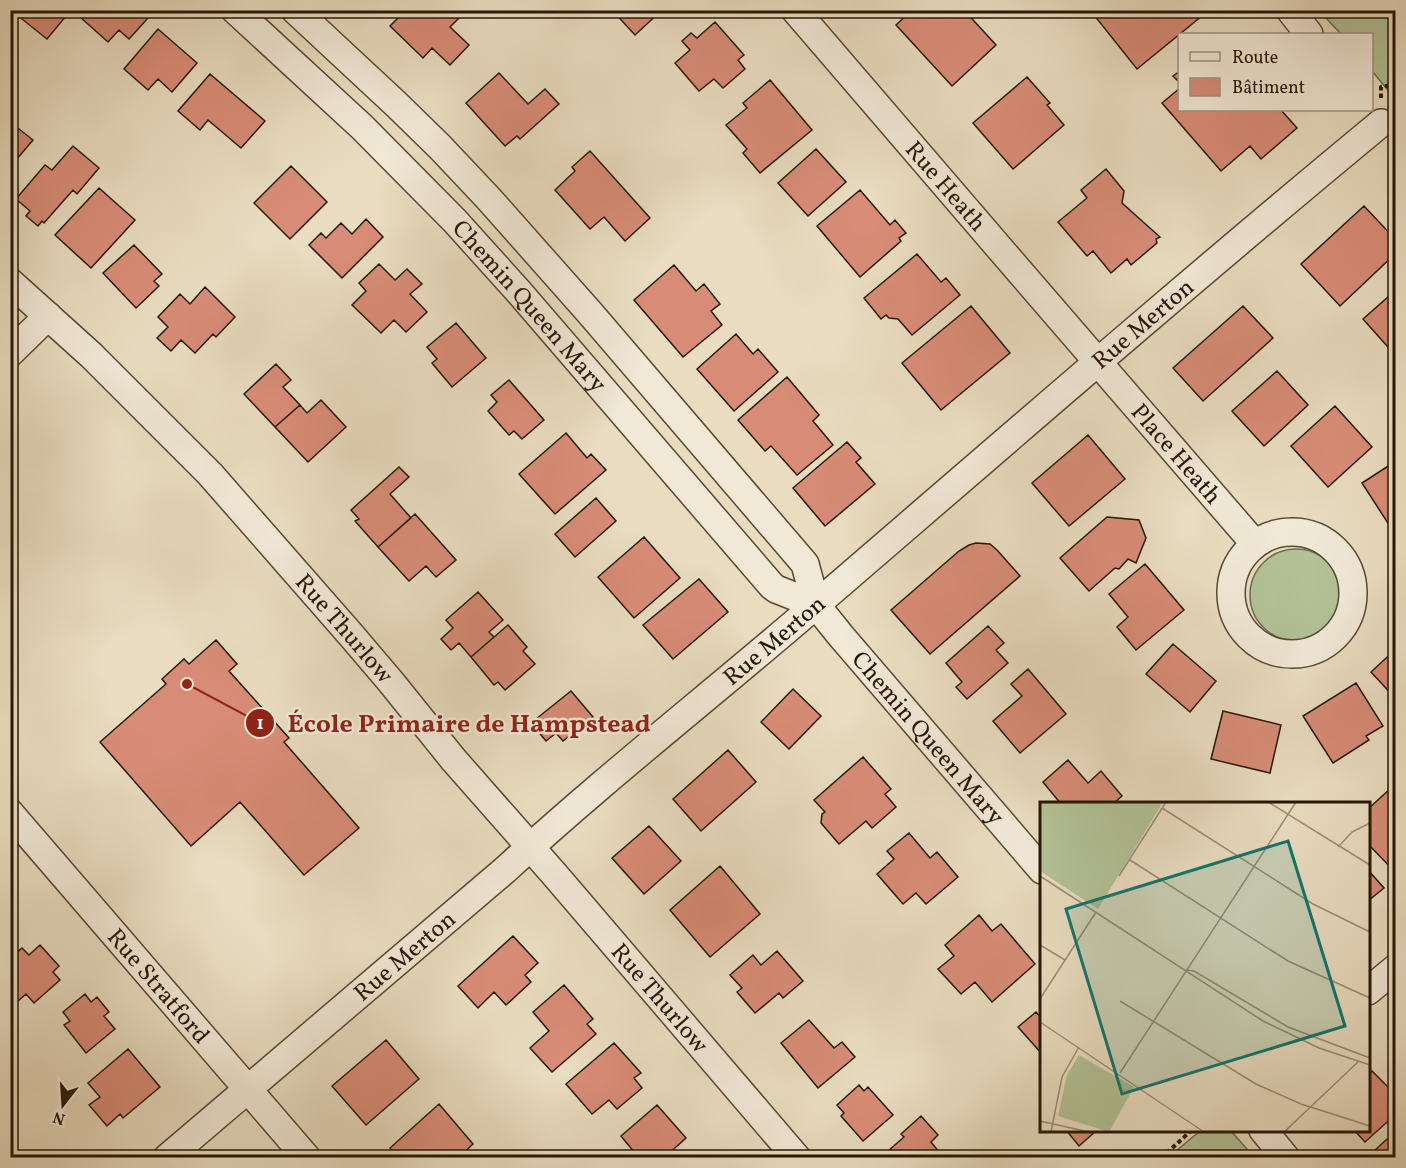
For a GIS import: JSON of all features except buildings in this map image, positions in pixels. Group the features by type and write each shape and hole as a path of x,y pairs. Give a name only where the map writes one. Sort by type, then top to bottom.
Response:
{"street":[{"name":"Chemin Queen Mary","path":"235,10 385,149 489,259 772,586 816,605"},
{"name":"Chemin Queen Mary","path":"295,10 414,121 489,199 590,313 805,564 816,605 1040,869"},
{"name":"Rue Heath","path":"795,10 1098,363"},
{"path":"1290,10 1308,33"},
{"name":"Rue Merton","path":"167,1158 1098,363 1382,115"},
{"path":"385,149 414,121"},
{"name":"Rue Thurlow","path":"10,282 72,337 217,482 392,682 453,759 797,1158"},
{"path":"10,353 48,316"},
{"name":"Place Heath","path":"1098,363 1255,544"},
{"path":"1293,531 1312,535 1330,544 1344,560 1352,578 1354,598 1348,618 1337,634 1321,647 1302,653 1282,653 1263,646 1247,634 1236,617 1231,597 1233,578 1241,559 1255,544 1273,535 1293,531"},
{"name":"Rue Stratford","path":"10,813 307,1158"},
{"path":"1370,989 1395,968"},
{"path":"1264,1132 1286,1158"}],"path":[{"path":"1382,115 1395,84"},
{"path":"1161,1158 1191,1132"}],"green space":[{"path":"1332,11 1395,11 1395,99 1373,72 1373,33 1340,33 1325,17"},
{"path":"1296,549 1313,553 1328,563 1338,578 1342,595 1338,612 1328,627 1313,637 1296,641 1279,637 1264,627 1254,612 1250,595 1254,578 1264,563 1279,553"},
{"path":"1199,1132 1232,1132 1254,1157 1169,1157"}],"place":[{"name":"École Primaire de Hampstead","path":"187,684"}]}
